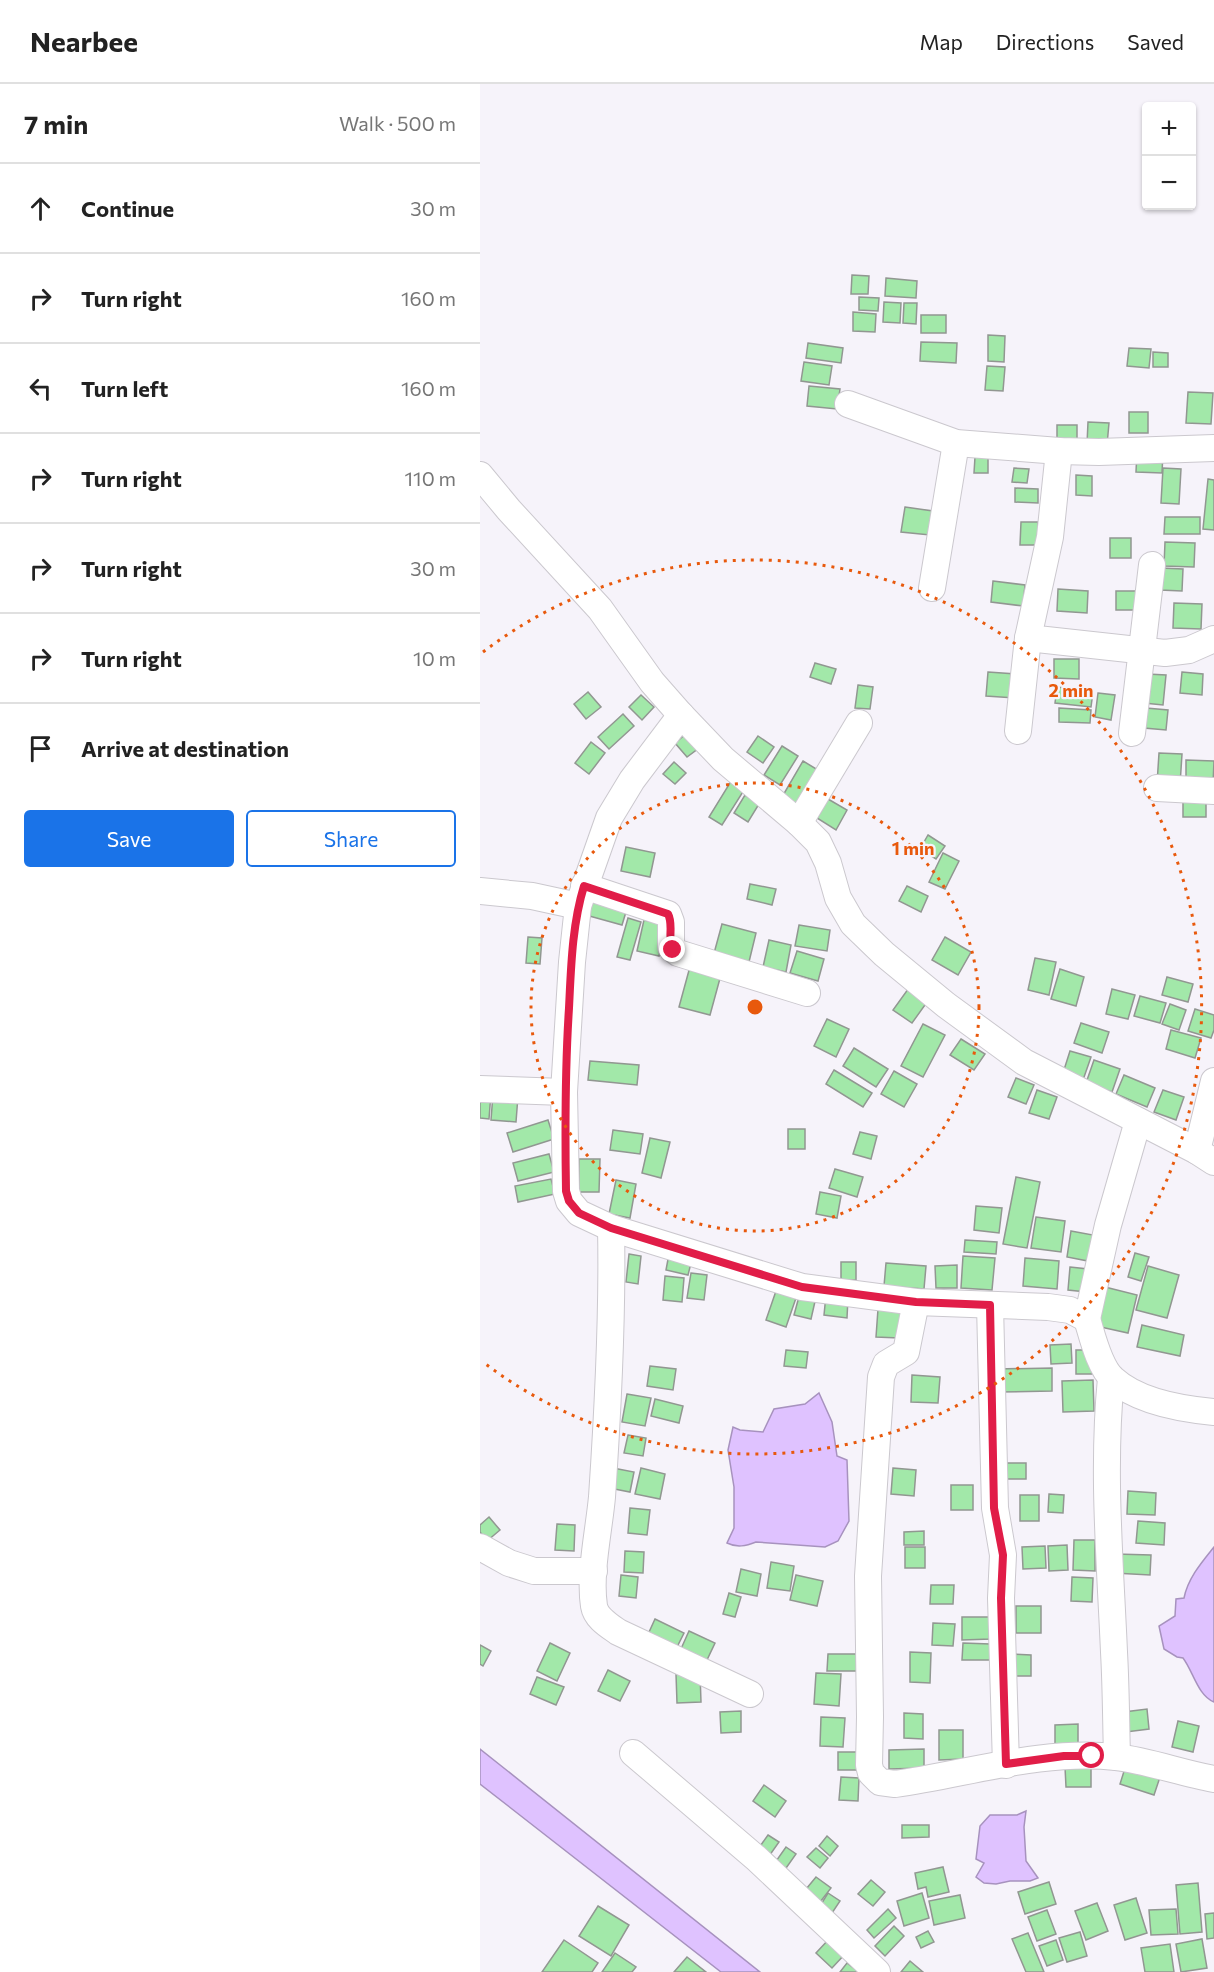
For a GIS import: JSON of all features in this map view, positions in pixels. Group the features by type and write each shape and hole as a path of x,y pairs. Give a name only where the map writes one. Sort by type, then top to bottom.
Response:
{"street":[{"path":"848,404 956,443 1099,452 1214,448"},
{"path":"932,588 956,443"},
{"path":"1018,731 1028,638 1050,537 1059,451"},
{"path":"480,475 600,609 652,682 681,715 723,759 799,823 818,842 828,863 838,898 854,924 884,954 946,1005 1024,1062 1205,1156 1214,1081"},
{"path":"1132,733 1152,564"},
{"path":"1028,638 1165,653 1201,647 1214,639"},
{"path":"681,715 632,780 609,818 581,896 572,962 564,1092 566,1191 569,1201 579,1213 611,1228 802,1287 916,1302 1048,1307 1070,1310 1087,1319"},
{"path":"799,823 859,723"},
{"path":"1157,788 1214,791"},
{"path":"480,891 532,897 581,896 668,914 671,922 671,947 678,953 807,993"},
{"path":"480,1089 564,1092"},
{"path":"1138,1121 1108,1225 1087,1319 1099,1355 1112,1378 1152,1400 1168,1405 1214,1412"},
{"path":"611,1228 610,1362 601,1500 592,1591 594,1609 606,1624 618,1632 750,1694"},
{"path":"916,1302 906,1352 886,1364 881,1377 867,1576 869,1765 871,1773 880,1782 895,1784 1064,1756 1117,1757 1214,1779"},
{"path":"990,1305 994,1508 1003,1555 1001,1598 1006,1764"},
{"path":"1112,1378 1107,1421 1106,1484 1117,1757"},
{"path":"480,1546 509,1563 534,1571 594,1571"},
{"path":"633,1753 756,1858 877,1972"}],"shaded area":[{"path":"819,1393 832,1422 837,1456 847,1460 849,1521 838,1541 825,1547 756,1542 738,1546 727,1543 734,1528 734,1487 728,1450 733,1427 740,1430 763,1432 774,1409 805,1404"},
{"path":"1214,1547 1214,1702 1208,1699 1200,1689 1183,1658 1164,1649 1159,1626 1175,1616 1176,1599 1184,1598 1192,1577"},
{"path":"480,1749 760,1972 721,1972 480,1784"},
{"path":"1026,1811 1024,1827 1026,1861 1038,1878 1030,1881 984,1883 976,1877 984,1863 976,1859 980,1826 990,1815 1017,1815"}],"building":[{"path":"852,275 869,276 868,294 851,294"},
{"path":"886,278 917,281 916,298 885,296"},
{"path":"859,297 879,298 878,311 859,310"},
{"path":"884,302 901,303 900,323 883,322"},
{"path":"904,303 917,303 916,324 903,323"},
{"path":"853,312 876,314 875,332 853,331"},
{"path":"921,315 946,315 946,333 921,333"},
{"path":"988,335 1005,336 1004,362 988,361"},
{"path":"921,342 957,343 956,363 920,361"},
{"path":"808,343 843,348 841,363 806,358"},
{"path":"1129,348 1151,349 1149,368 1127,366"},
{"path":"1153,352 1168,353 1168,367 1153,367"},
{"path":"804,362 832,366 829,385 801,381"},
{"path":"987,366 1005,367 1003,391 985,390"},
{"path":"809,386 840,389 837,409 807,406"},
{"path":"1188,392 1213,393 1211,424 1186,423"},
{"path":"1129,412 1148,412 1148,433 1129,433"},
{"path":"1088,422 1109,423 1107,445 1087,444"},
{"path":"1057,425 1077,425 1077,446 1057,446"},
{"path":"1137,451 1163,452 1162,473 1136,472"},
{"path":"975,457 988,458 988,473 974,473"},
{"path":"1014,468 1029,469 1027,483 1012,482"},
{"path":"1163,468 1181,469 1179,504 1161,503"},
{"path":"1076,475 1092,476 1092,496 1076,495"},
{"path":"1208,479 1214,480 1214,530 1203,529"},
{"path":"1015,488 1038,489 1038,503 1015,502"},
{"path":"905,507 933,511 930,535 901,532"},
{"path":"1165,517 1200,517 1200,534 1164,534"},
{"path":"1021,522 1038,522 1038,545 1020,545"},
{"path":"1110,538 1131,538 1131,558 1110,558"},
{"path":"1165,542 1195,543 1194,567 1164,566"},
{"path":"1161,568 1183,569 1182,591 1160,590"},
{"path":"993,581 1025,585 1023,606 991,602"},
{"path":"1058,589 1088,591 1087,613 1057,611"},
{"path":"1116,591 1139,591 1138,610 1116,610"},
{"path":"1174,603 1202,604 1201,629 1173,628"},
{"path":"1054,659 1079,659 1079,679 1054,678"},
{"path":"815,663 836,669 831,684 810,677"},
{"path":"988,672 1016,674 1015,698 986,696"},
{"path":"1182,672 1203,674 1202,695 1180,693"},
{"path":"1147,674 1166,675 1163,705 1144,703"},
{"path":"858,685 873,687 870,709 855,708"},
{"path":"1057,687 1093,692 1091,707 1055,703"},
{"path":"588,692 601,707 586,719 574,704"},
{"path":"1098,693 1115,695 1111,720 1095,717"},
{"path":"641,695 654,707 642,720 629,707"},
{"path":"1059,708 1091,710 1090,723 1059,722"},
{"path":"1146,708 1168,710 1166,730 1144,728"},
{"path":"623,714 634,726 609,749 598,737"},
{"path":"687,733 699,748 687,757 675,743"},
{"path":"758,736 774,747 763,763 747,752"},
{"path":"591,742 605,753 589,774 575,763"},
{"path":"782,746 798,756 780,785 764,775"},
{"path":"1159,753 1182,754 1180,785 1157,784"},
{"path":"1186,760 1214,761 1213,784 1186,783"},
{"path":"803,761 818,770 798,806 782,797"},
{"path":"674,762 686,773 675,784 663,774"},
{"path":"733,778 746,787 722,825 709,817"},
{"path":"745,795 759,804 748,822 734,813"},
{"path":"1183,795 1206,795 1206,817 1183,817"},
{"path":"828,799 847,810 836,830 817,818"},
{"path":"928,835 945,846 936,859 920,849"},
{"path":"626,847 655,853 650,877 621,871"},
{"path":"943,853 959,861 945,889 929,882"},
{"path":"750,884 776,889 772,905 747,899"},
{"path":"907,886 928,896 921,912 899,901"},
{"path":"588,891 629,902 622,925 582,914"},
{"path":"628,918 641,922 630,960 617,957"},
{"path":"644,920 666,925 659,956 637,951"},
{"path":"722,924 756,933 748,966 713,957"},
{"path":"799,925 830,930 827,951 795,946"},
{"path":"528,937 542,938 540,964 526,963"},
{"path":"945,937 971,952 958,975 932,960"},
{"path":"769,940 791,945 786,972 763,967"},
{"path":"797,951 824,959 818,981 790,973"},
{"path":"1035,958 1056,962 1049,995 1028,990"},
{"path":"691,963 722,971 710,1015 679,1007"},
{"path":"1060,969 1084,977 1076,1006 1051,999"},
{"path":"1167,977 1193,984 1188,1002 1162,995"},
{"path":"911,985 930,998 912,1023 893,1010"},
{"path":"1112,989 1135,995 1128,1019 1106,1014"},
{"path":"1140,996 1166,1003 1160,1023 1134,1016"},
{"path":"1170,1004 1186,1010 1179,1030 1162,1024"},
{"path":"1195,1009 1214,1015 1214,1030 1211,1038 1188,1031"},
{"path":"827,1019 849,1029 836,1057 814,1046"},
{"path":"1081,1023 1109,1032 1102,1053 1074,1043"},
{"path":"923,1024 945,1035 923,1077 901,1066"},
{"path":"1171,1030 1201,1038 1195,1058 1166,1049"},
{"path":"961,1039 985,1054 974,1070 950,1055"},
{"path":"854,1048 888,1069 876,1087 843,1066"},
{"path":"1070,1051 1091,1057 1083,1080 1063,1073"},
{"path":"1094,1060 1120,1069 1112,1092 1086,1083"},
{"path":"590,1061 639,1065 637,1085 588,1080"},
{"path":"834,1070 872,1093 863,1107 826,1084"},
{"path":"894,1071 917,1084 904,1107 881,1094"},
{"path":"1124,1075 1155,1088 1147,1107 1116,1094"},
{"path":"1016,1078 1034,1085 1026,1104 1008,1097"},
{"path":"1037,1090 1057,1097 1049,1119 1029,1113"},
{"path":"1163,1090 1184,1097 1176,1120 1154,1112"},
{"path":"480,1092 491,1093 489,1119 480,1118"},
{"path":"493,1094 518,1096 516,1122 491,1120"},
{"path":"548,1120 554,1139 513,1152 507,1133"},
{"path":"788,1129 805,1129 805,1149 788,1149"},
{"path":"613,1130 643,1134 640,1154 610,1150"},
{"path":"860,1132 877,1136 871,1159 853,1154"},
{"path":"650,1138 670,1142 661,1178 642,1173"},
{"path":"549,1154 554,1172 518,1181 513,1163"},
{"path":"579,1159 600,1159 599,1192 579,1192"},
{"path":"835,1169 863,1177 857,1197 829,1188"},
{"path":"1016,1177 1040,1182 1027,1248 1003,1244"},
{"path":"551,1179 555,1194 518,1202 515,1186"},
{"path":"616,1180 636,1184 630,1218 609,1214"},
{"path":"820,1192 841,1196 837,1218 816,1214"},
{"path":"976,1206 1002,1208 999,1233 974,1230"},
{"path":"1036,1217 1065,1221 1061,1252 1031,1248"},
{"path":"1071,1231 1093,1235 1088,1261 1067,1257"},
{"path":"965,1240 997,1242 996,1254 964,1252"},
{"path":"1135,1253 1149,1257 1141,1281 1128,1277"},
{"path":"629,1254 641,1256 638,1284 626,1282"},
{"path":"669,1254 692,1259 688,1275 666,1270"},
{"path":"963,1256 995,1258 992,1290 961,1288"},
{"path":"1025,1258 1059,1261 1057,1289 1023,1286"},
{"path":"841,1262 856,1262 856,1280 841,1280"},
{"path":"886,1263 926,1266 924,1289 884,1286"},
{"path":"957,1265 957,1288 936,1288 935,1266"},
{"path":"1148,1266 1179,1275 1167,1318 1136,1310"},
{"path":"1070,1267 1088,1269 1086,1292 1068,1290"},
{"path":"691,1273 707,1275 704,1300 687,1298"},
{"path":"665,1276 684,1278 682,1302 663,1300"},
{"path":"1105,1287 1137,1295 1128,1333 1096,1326"},
{"path":"776,1291 796,1298 786,1327 766,1320"},
{"path":"800,1293 816,1297 811,1319 794,1315"},
{"path":"826,1295 848,1298 847,1318 824,1315"},
{"path":"878,1309 901,1311 899,1338 876,1337"},
{"path":"1142,1325 1184,1335 1180,1356 1137,1347"},
{"path":"1071,1344 1072,1363 1051,1364 1050,1345"},
{"path":"786,1350 808,1352 806,1368 784,1366"},
{"path":"1076,1350 1092,1350 1092,1374 1076,1374"},
{"path":"650,1366 676,1369 673,1390 647,1386"},
{"path":"1052,1368 1052,1391 998,1392 997,1369"},
{"path":"912,1375 940,1377 938,1403 911,1402"},
{"path":"1093,1380 1094,1411 1063,1412 1062,1381"},
{"path":"627,1394 651,1398 645,1426 622,1422"},
{"path":"655,1399 683,1406 679,1423 651,1416"},
{"path":"628,1435 646,1438 643,1456 624,1453"},
{"path":"1004,1463 1026,1463 1026,1479 1004,1479"},
{"path":"613,1468 634,1472 630,1492 609,1488"},
{"path":"641,1468 665,1474 660,1499 635,1494"},
{"path":"893,1468 916,1470 914,1496 891,1494"},
{"path":"951,1485 973,1485 973,1510 951,1510"},
{"path":"1128,1491 1156,1493 1155,1515 1127,1514"},
{"path":"1049,1494 1064,1495 1063,1513 1048,1512"},
{"path":"1020,1495 1039,1495 1039,1521 1020,1521"},
{"path":"630,1508 650,1510 647,1535 628,1533"},
{"path":"489,1517 500,1530 487,1541 480,1532 480,1525"},
{"path":"1138,1521 1165,1523 1164,1545 1136,1543"},
{"path":"557,1524 575,1525 574,1551 555,1550"},
{"path":"924,1531 924,1545 904,1545 904,1532"},
{"path":"1074,1540 1095,1540 1095,1571 1073,1570"},
{"path":"1067,1545 1068,1570 1049,1571 1048,1546"},
{"path":"1045,1546 1046,1568 1023,1569 1022,1547"},
{"path":"905,1547 925,1547 925,1568 905,1568"},
{"path":"625,1551 644,1552 643,1573 624,1572"},
{"path":"1115,1554 1151,1555 1150,1575 1114,1573"},
{"path":"771,1562 794,1566 790,1591 767,1588"},
{"path":"741,1569 761,1574 757,1596 736,1592"},
{"path":"621,1575 638,1577 636,1598 619,1596"},
{"path":"796,1575 823,1581 817,1606 790,1600"},
{"path":"1072,1577 1093,1578 1092,1602 1071,1601"},
{"path":"931,1585 954,1585 953,1604 930,1604"},
{"path":"729,1593 741,1597 735,1617 723,1614"},
{"path":"1016,1606 1041,1606 1041,1633 1016,1633"},
{"path":"962,1617 991,1617 991,1639 962,1640"},
{"path":"655,1619 684,1633 673,1655 645,1641"},
{"path":"933,1623 955,1624 953,1646 932,1645"},
{"path":"689,1631 715,1643 706,1662 680,1651"},
{"path":"550,1643 570,1653 557,1681 537,1671"},
{"path":"963,1643 990,1644 990,1660 962,1660"},
{"path":"480,1645 491,1651 483,1666 480,1664"},
{"path":"910,1652 931,1653 930,1683 910,1682"},
{"path":"828,1654 859,1654 858,1671 827,1671"},
{"path":"1011,1654 1031,1655 1031,1676 1011,1676"},
{"path":"608,1670 630,1681 620,1701 598,1691"},
{"path":"700,1673 701,1702 677,1703 676,1674"},
{"path":"816,1673 841,1674 839,1706 814,1704"},
{"path":"537,1677 564,1687 556,1705 530,1694"},
{"path":"1147,1709 1149,1729 1126,1732 1124,1712"},
{"path":"741,1711 741,1732 721,1733 720,1712"},
{"path":"904,1713 923,1714 923,1739 904,1738"},
{"path":"821,1717 845,1718 843,1747 820,1746"},
{"path":"1178,1721 1199,1726 1193,1752 1172,1747"},
{"path":"1078,1724 1078,1745 1055,1745 1055,1725"},
{"path":"939,1730 963,1730 963,1759 939,1760"},
{"path":"924,1749 924,1768 889,1769 889,1750"},
{"path":"838,1752 859,1752 859,1770 838,1770"},
{"path":"1126,1765 1160,1777 1154,1795 1120,1784"},
{"path":"1091,1766 1091,1787 1066,1787 1065,1767"},
{"path":"841,1777 859,1778 858,1801 839,1800"},
{"path":"764,1785 786,1801 775,1817 753,1801"},
{"path":"902,1825 929,1825 929,1837 902,1838"},
{"path":"768,1835 779,1842 767,1859 756,1852"},
{"path":"827,1836 838,1846 830,1856 819,1846"},
{"path":"786,1847 796,1854 784,1871 774,1864"},
{"path":"816,1848 828,1858 820,1868 807,1857"},
{"path":"943,1867 949,1892 928,1897 926,1887 918,1889 915,1873"},
{"path":"816,1877 831,1888 817,1906 802,1894"},
{"path":"871,1880 885,1892 873,1906 858,1894"},
{"path":"1049,1882 1056,1904 1025,1914 1018,1892"},
{"path":"1198,1883 1202,1932 1180,1934 1176,1885"},
{"path":"828,1893 840,1901 832,1913 820,1906"},
{"path":"922,1893 929,1918 904,1926 897,1901"},
{"path":"960,1895 965,1918 934,1925 929,1901"},
{"path":"1136,1898 1147,1933 1125,1940 1114,1905"},
{"path":"1097,1903 1108,1931 1086,1940 1075,1911"},
{"path":"598,1906 629,1925 611,1956 579,1936"},
{"path":"888,1909 896,1918 874,1938 867,1930"},
{"path":"1176,1909 1178,1934 1151,1935 1149,1910"},
{"path":"1047,1910 1056,1934 1037,1941 1028,1917"},
{"path":"1214,1913 1214,1938 1207,1939 1205,1914"},
{"path":"894,1926 904,1936 885,1956 875,1946"},
{"path":"928,1931 934,1942 921,1948 916,1937"},
{"path":"1080,1932 1087,1956 1067,1962 1059,1938"},
{"path":"1028,1933 1044,1972 1026,1972 1012,1939"},
{"path":"829,1939 845,1954 832,1968 816,1953"},
{"path":"1202,1939 1207,1968 1181,1972 1176,1944"},
{"path":"564,1940 598,1963 592,1972 542,1972"},
{"path":"1056,1940 1063,1960 1047,1966 1039,1946"},
{"path":"1170,1944 1174,1972 1145,1972 1141,1948"},
{"path":"615,1953 636,1967 632,1972 602,1972"},
{"path":"687,1957 706,1972 674,1972"},
{"path":"910,1961 923,1972 901,1972"},
{"path":"847,1963 859,1972 840,1972"}],"route":[{"path":"673,950 670,944 671,922 668,914 584,886 578,906 572,962 564,1092 566,1191 569,1201 579,1213 611,1228 802,1287 916,1302 990,1305 994,1508 1003,1546 1001,1598 1006,1764 1064,1756 1092,1756"}]}
